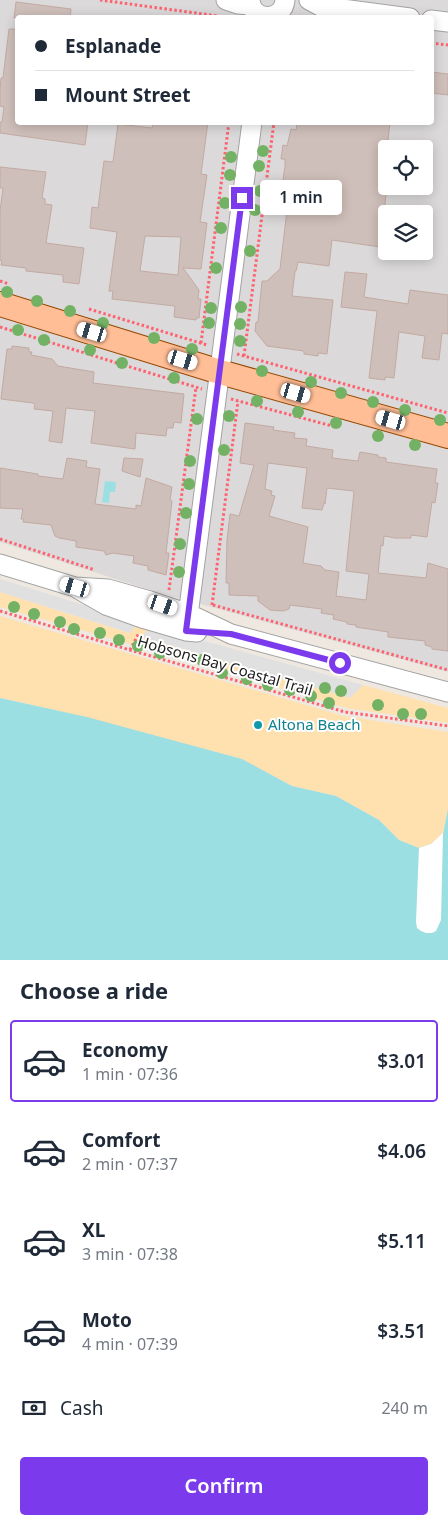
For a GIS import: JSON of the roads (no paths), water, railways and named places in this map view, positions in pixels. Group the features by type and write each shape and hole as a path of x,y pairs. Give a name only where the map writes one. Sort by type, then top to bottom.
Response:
{"main road":[{"path":"0,304 220,372 448,436"}],"street":[{"path":"224,8 250,2 255,13 259,15"},
{"path":"274,15 284,5 304,11 315,3 391,15"},
{"path":"434,20 448,22"},
{"path":"188,615 252,125"},
{"path":"0,564 75,587 108,589 150,600 231,634 448,692"}],"water":[{"path":"105,481 116,482 115,492 110,492 109,503 102,502"},
{"path":"0,698 87,717 242,759 292,786 336,796 379,820 399,840 419,848 431,844 443,834 448,809 448,960 0,960"}],"place":[{"name":"Altona Beach","path":"258,725"}]}
